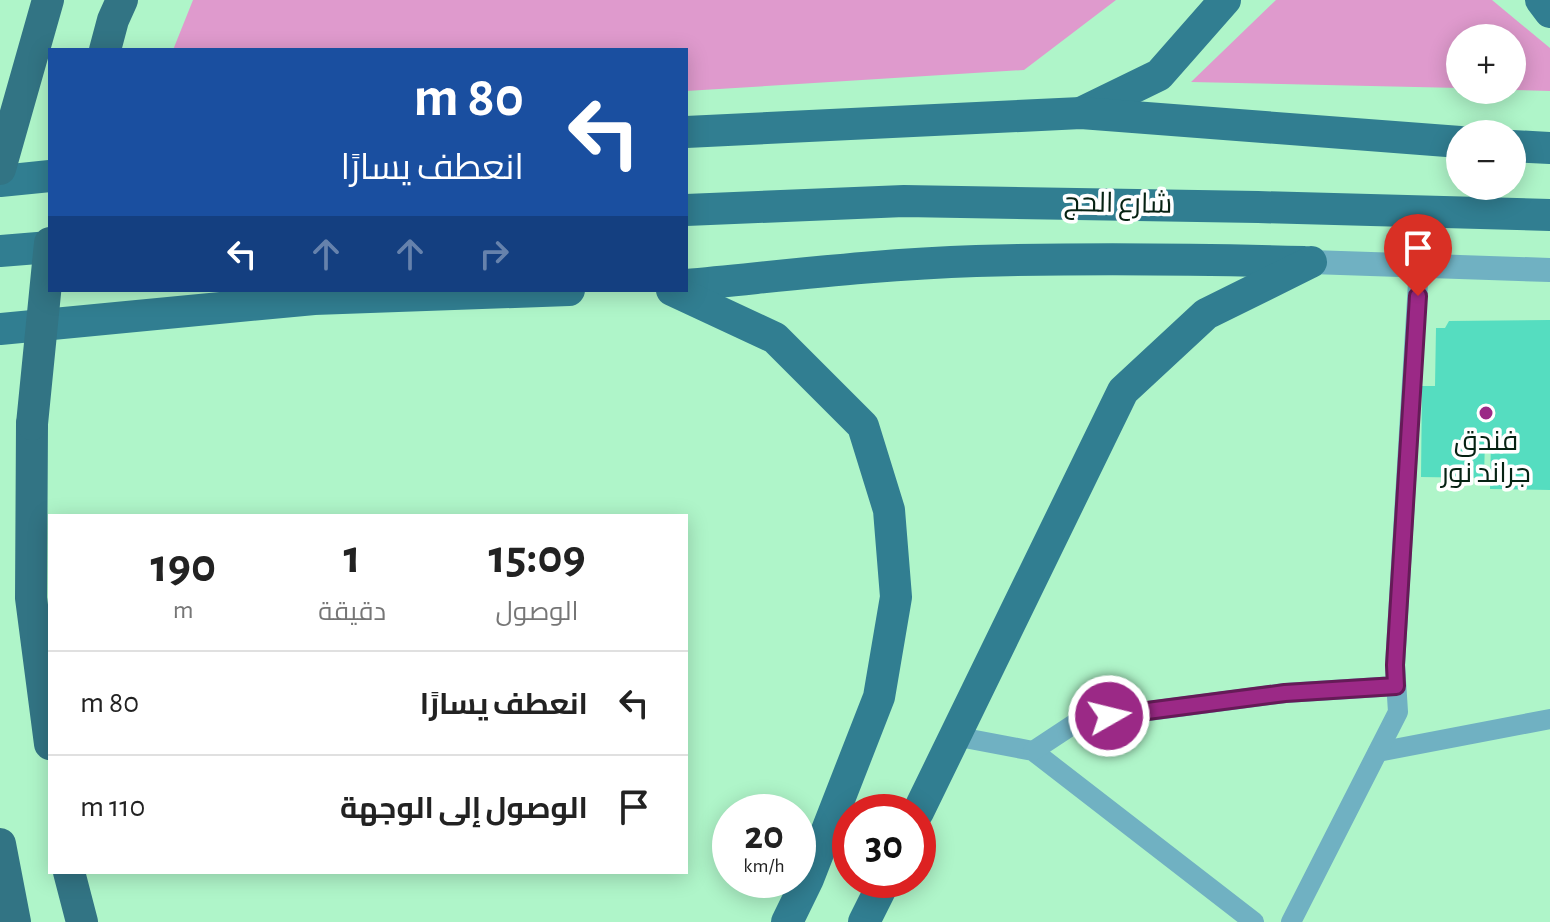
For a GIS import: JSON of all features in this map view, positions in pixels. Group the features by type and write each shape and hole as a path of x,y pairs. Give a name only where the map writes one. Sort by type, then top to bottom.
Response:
{"highway":[{"path":"0,169 48,0"},
{"path":"48,265 32,424 31,598 48,729"},
{"path":"0,844 15,922"},
{"path":"71,874 82,922"}],"main road":[{"path":"1081,113 1159,75 1225,0"},
{"path":"1541,0 1550,12"},
{"path":"688,132 1081,113 1446,141"},
{"path":"1526,147 1550,148"},
{"path":"0,181 48,176"},
{"name":"شارع الحج","path":"691,214 904,201 1550,215"},
{"path":"0,251 48,245"},
{"path":"688,285 974,261 1162,259 1311,262"},
{"path":"927,794 1123,391 1206,314 1311,262"},
{"path":"314,299 358,292"},
{"path":"0,329 314,299 512,292"},
{"path":"676,292 775,338 863,426 889,510 896,597 879,697 808,879 787,922"},
{"path":"72,874 96,922"},
{"path":"864,922 876,898"}],"street":[{"path":"1311,262 1550,270"},
{"path":"1291,922 1398,712 1395,665 1419,266"},
{"path":"1033,751 1080,720 1285,693 1396,686"},
{"path":"1378,752 1550,719"},
{"path":"954,736 1033,751 1254,922"}],"shaded area":[{"path":"193,0 1116,0 1024,70 688,91 688,48 174,48"},
{"path":"1276,0 1492,0 1521,24 1446,24 1446,88 1191,82"},
{"path":"1526,28 1550,48 1550,91 1526,90"}],"building":[{"name":"فندق جراند نور","path":"1550,320 1550,490 1490,489 1491,439 1485,439 1484,478 1421,477 1422,386 1435,386 1436,328 1445,328 1449,321"}],"place":[{"name":"فندق جراند نور","path":"1486,413"}],"route":[{"path":"1109,716 1285,693 1396,686 1418,296"}]}
